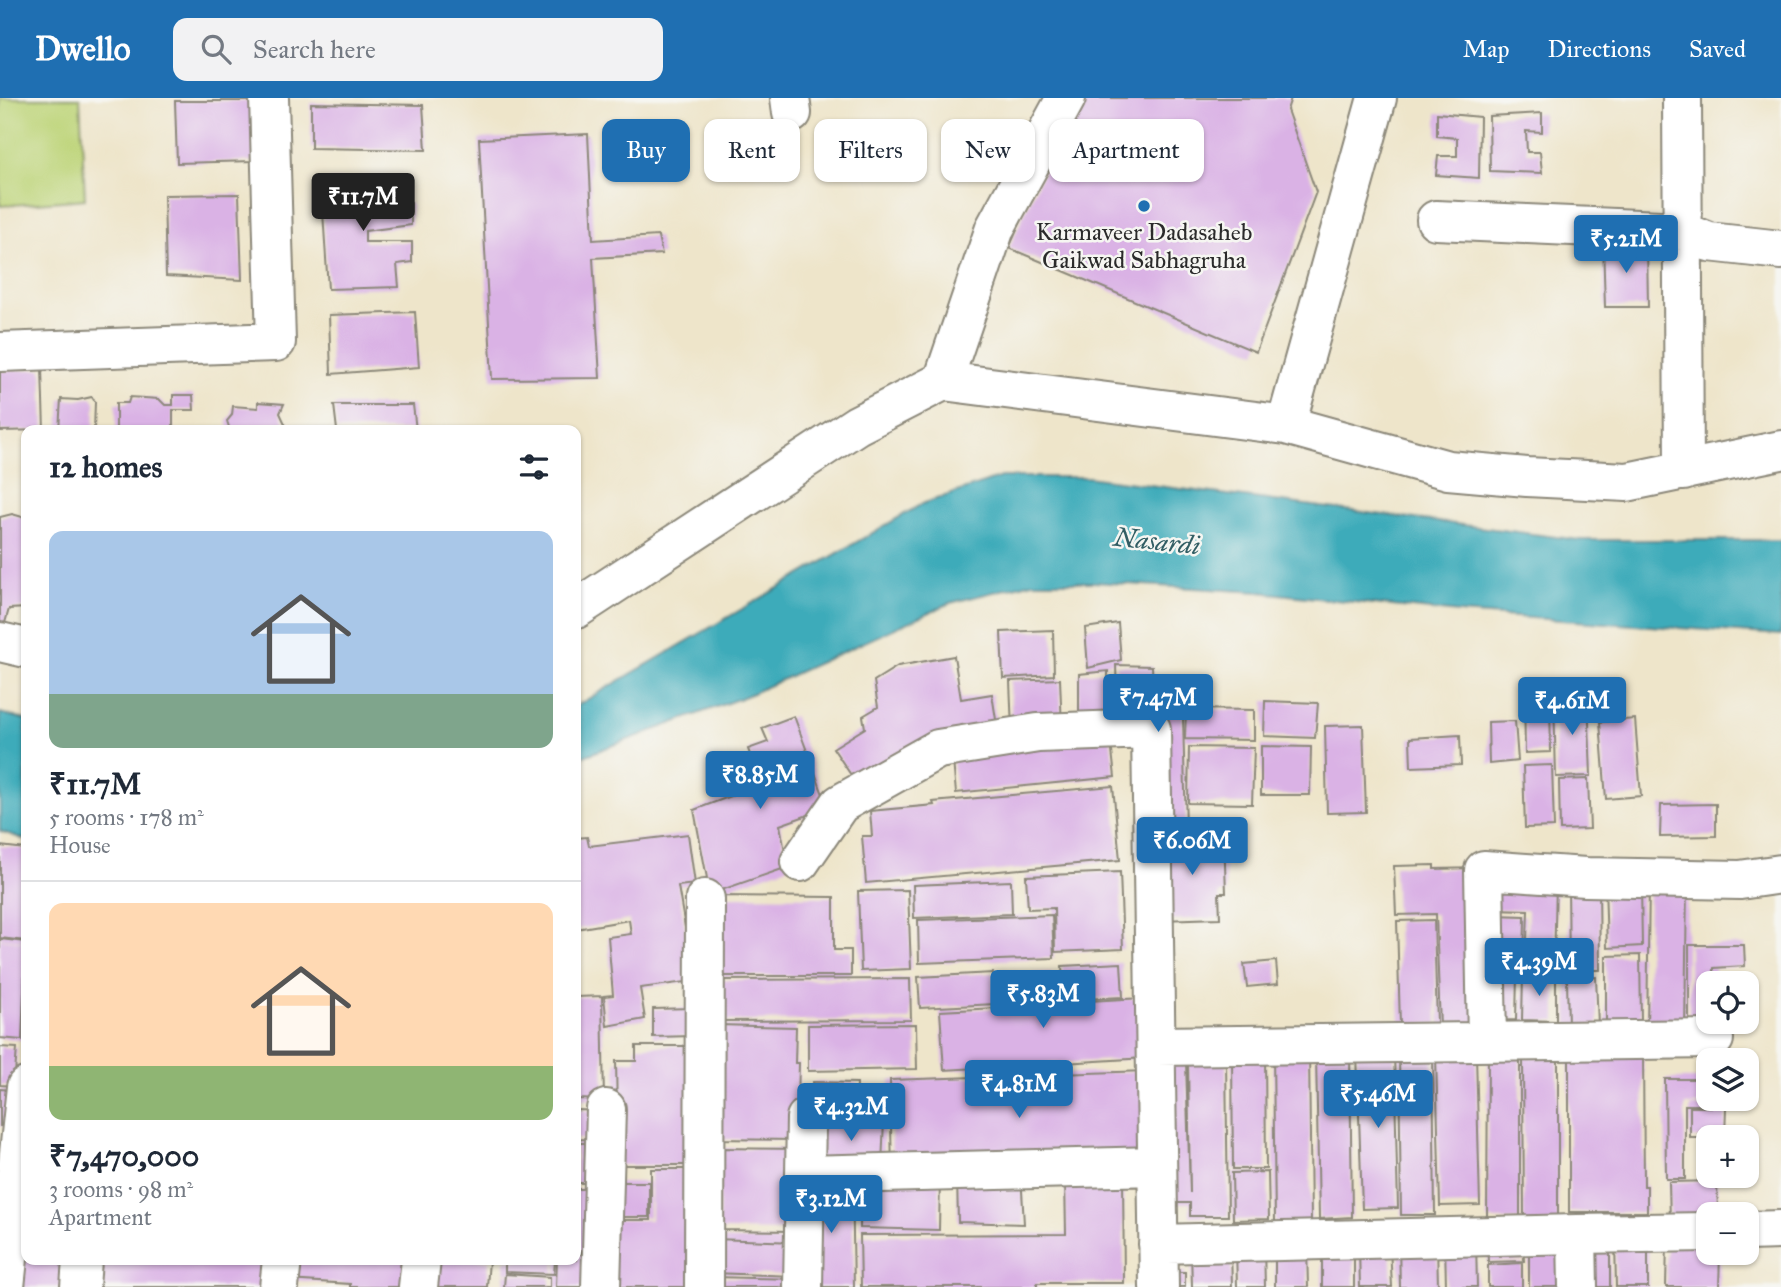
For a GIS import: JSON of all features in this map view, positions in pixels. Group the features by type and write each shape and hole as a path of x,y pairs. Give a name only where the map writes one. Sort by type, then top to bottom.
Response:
{"street":[{"path":"0,352 276,342 269,98"},
{"path":"943,381 995,228 1066,98"},
{"path":"1286,425 1377,98"},
{"path":"1682,98 1684,471"},
{"path":"1436,220 1682,231 1709,242 1781,250"},
{"path":"581,606 857,425 943,381 1286,425 1448,470 1627,482 1781,450"},
{"path":"0,642 21,647"},
{"path":"800,862 840,804 938,749 1038,733 1151,729 1159,1287"},
{"path":"1487,1042 1484,870 1586,877 1740,880 1781,874"},
{"path":"704,1287 705,899"},
{"path":"1157,1046 1714,1038"},
{"path":"601,1287 606,1109"},
{"path":"803,1287 806,1118"},
{"path":"5,1287 21,1135"},
{"path":"805,1175 1156,1166"},
{"path":"1759,1231 1781,1230"},
{"path":"1158,1244 1696,1232"},
{"path":"1577,1234 1578,1287"},
{"path":"80,1287 82,1265"},
{"path":"279,1287 281,1265"},
{"path":"418,1287 420,1265"}],"green space":[{"path":"0,98 80,98 85,199 0,206"}],"water":[{"name":"Nasardi","path":"1001,477 1087,477 1580,540 1781,540 1781,635 1459,613 1259,592 1093,582 1033,582 950,603 746,696 581,757 581,703 922,504"},
{"path":"0,713 21,719 21,838 0,831"}],"building":[{"path":"1076,98 1291,98 1287,110 1316,192 1256,352 1009,248 1049,158 1049,182 1204,182 1204,119 1067,119"},
{"path":"175,101 252,101 254,161 177,163"},
{"path":"311,103 423,105 426,150 311,148"},
{"path":"1437,113 1480,117 1479,178 1436,175 1438,156 1457,156 1457,138 1437,136"},
{"path":"1542,113 1542,132 1526,131 1527,152 1540,152 1542,173 1490,171 1489,116"},
{"path":"588,134 593,240 658,236 662,254 593,258 600,378 492,379 479,139"},
{"path":"393,177 396,205 411,203 411,225 365,231 365,242 412,242 412,262 397,264 399,287 328,289 321,181"},
{"path":"239,194 242,280 166,276 164,195"},
{"path":"1603,242 1647,243 1648,307 1605,307"},
{"path":"415,312 419,367 331,374 329,315"},
{"path":"42,369 44,425 21,425 21,431 0,431 0,371"},
{"path":"173,395 193,395 194,410 173,410 173,425 116,425 116,403 128,403 130,397 159,399 165,405 173,405"},
{"path":"92,397 95,402 94,425 59,425 61,399"},
{"path":"258,402 284,404 280,413 286,425 228,425 227,421 232,415 233,406 258,408"},
{"path":"334,405 413,405 415,425 336,425"},
{"path":"12,514 21,517 21,608 9,609 5,623 0,624 0,517"},
{"path":"1118,623 1121,660 1088,668 1085,628"},
{"path":"1053,630 1054,675 1003,678 1001,632"},
{"path":"954,656 961,699 992,694 997,726 861,790 833,748 865,728 863,716 878,707 874,681 898,666"},
{"path":"1116,665 1152,666 1153,687 1182,685 1186,826 1160,828 1154,708 1154,726 1118,726"},
{"path":"1108,671 1108,716 1079,718 1079,674"},
{"path":"1060,679 1062,728 1012,730 1010,681"},
{"path":"1543,687 1544,706 1550,706 1551,752 1525,753 1524,688"},
{"path":"1588,696 1591,776 1556,777 1554,697"},
{"path":"1265,701 1318,703 1315,738 1264,736"},
{"path":"1186,709 1254,710 1254,740 1185,739"},
{"path":"794,716 828,808 780,825 788,867 710,894 694,810 761,785 748,749 768,742 762,728"},
{"path":"1635,719 1641,796 1606,799 1600,722"},
{"path":"1515,721 1518,761 1489,764 1488,722"},
{"path":"1363,725 1366,812 1327,813 1325,726"},
{"path":"1110,734 1115,777 956,793 952,750"},
{"path":"1460,735 1461,765 1411,767 1410,738"},
{"path":"1261,746 1311,747 1310,795 1261,795"},
{"path":"1189,747 1254,748 1252,804 1188,803"},
{"path":"1552,765 1554,827 1525,828 1523,766"},
{"path":"1588,779 1590,829 1560,830 1559,780"},
{"path":"1113,786 1120,860 866,883 862,836 872,836 870,811 934,805 933,802"},
{"path":"1716,804 1716,836 1660,837 1661,805"},
{"path":"688,834 695,884 678,886 694,981 640,988 645,1019 607,1026 604,996 613,995 608,937 631,934 629,920 581,928 581,838 587,837 589,846"},
{"path":"1224,835 1226,893 1219,893 1220,918 1161,920 1159,837"},
{"path":"0,846 21,848 21,940 0,938"},
{"path":"1434,865 1434,869 1478,868 1484,1027 1440,1028 1436,914 1396,915 1394,866"},
{"path":"1120,872 1123,949 1055,952 1054,908 1028,909 1026,876"},
{"path":"1494,880 1556,882 1554,969 1526,970 1528,910 1493,909"},
{"path":"1011,881 1012,914 914,918 913,885"},
{"path":"1649,882 1687,882 1685,1033 1647,1033"},
{"path":"1568,883 1599,883 1600,970 1569,970"},
{"path":"1641,883 1642,946 1607,948 1605,884"},
{"path":"908,890 911,969 861,971 858,891"},
{"path":"716,896 834,897 834,950 851,950 851,976 716,976"},
{"path":"1052,915 1054,958 919,963 918,920"},
{"path":"1493,915 1525,916 1524,968 1492,967"},
{"path":"1434,920 1437,1024 1400,1025 1397,921"},
{"path":"0,939 21,941 21,1040 0,1038"},
{"path":"1689,945 1744,945 1745,966 1696,971 1696,1025 1689,1026"},
{"path":"1640,955 1641,1021 1606,1023 1606,956"},
{"path":"1276,961 1278,984 1247,987 1244,964"},
{"path":"1121,963 1123,997 1064,1000 1062,966"},
{"path":"1051,972 1053,1003 1143,998 1146,1058 944,1070 940,1011 1015,1007 1013,975"},
{"path":"993,973 995,1004 920,1008 918,977"},
{"path":"1491,974 1517,974 1516,1020 1490,1021"},
{"path":"1523,975 1556,975 1556,1021 1522,1020"},
{"path":"1596,977 1598,1025 1568,1026 1567,978"},
{"path":"910,979 911,1020 717,1021 716,980"},
{"path":"602,996 604,1100 581,1099 581,997"},
{"path":"693,1008 694,1036 653,1037 653,1009"},
{"path":"916,1024 917,1069 808,1071 808,1025"},
{"path":"719,1025 796,1027 795,1063 799,1063 797,1140 717,1139"},
{"path":"636,1046 699,1046 700,1165 618,1165 616,1061 636,1061"},
{"path":"0,1047 17,1048 14,1086 0,1085"},
{"path":"1569,1049 1643,1049 1644,1186 1647,1186 1647,1212 1569,1212"},
{"path":"1309,1050 1311,1222 1275,1223 1273,1051"},
{"path":"1433,1050 1435,1215 1401,1215 1399,1051"},
{"path":"1350,1051 1352,1217 1319,1219 1316,1053"},
{"path":"1394,1051 1398,1208 1362,1209 1357,1052"},
{"path":"1488,1051 1520,1051 1520,1220 1487,1220"},
{"path":"1232,1054 1265,1054 1266,1169 1233,1169"},
{"path":"1476,1054 1480,1205 1440,1206 1436,1055"},
{"path":"1523,1057 1558,1057 1558,1223 1524,1224"},
{"path":"1226,1058 1228,1216 1190,1216 1190,1203 1162,1203 1160,1063 1186,1063 1190,1193 1188,1059"},
{"path":"1146,1071 1150,1159 892,1170 890,1080"},
{"path":"1665,1079 1696,1079 1696,1105 1685,1105 1685,1179 1666,1179"},
{"path":"813,1082 857,1083 856,1117 812,1116"},
{"path":"0,1089 12,1090 10,1126 0,1126"},
{"path":"1690,1107 1696,1107 1696,1111 1726,1111 1725,1125 1696,1125 1696,1138 1690,1138"},
{"path":"581,1110 605,1111 604,1140 581,1139"},
{"path":"884,1121 882,1164 819,1167 820,1122"},
{"path":"581,1143 599,1143 600,1183 581,1183"},
{"path":"720,1148 803,1149 796,1231 719,1230"},
{"path":"651,1169 696,1169 696,1287 610,1287 609,1220 651,1220"},
{"path":"1268,1172 1269,1219 1233,1220 1232,1173"},
{"path":"1021,1174 1024,1224 958,1222 957,1176"},
{"path":"1123,1177 1124,1283 1037,1283 1037,1287 861,1287 860,1235 1066,1234 1065,1178"},
{"path":"940,1178 939,1230 860,1228 861,1184"},
{"path":"852,1181 854,1287 809,1287 810,1182"},
{"path":"1696,1181 1696,1188 1717,1188 1718,1202 1696,1202 1696,1217 1670,1221 1669,1182"},
{"path":"613,1182 649,1182 649,1217 613,1217"},
{"path":"581,1189 596,1189 594,1252 581,1252"},
{"path":"1523,1238 1524,1261 1488,1262 1487,1239"},
{"path":"1648,1238 1648,1287 1616,1287 1615,1239"},
{"path":"714,1239 796,1242 794,1276 713,1273"},
{"path":"1476,1240 1477,1287 1446,1287 1445,1241"},
{"path":"1529,1240 1563,1240 1563,1287 1529,1287"},
{"path":"1610,1240 1610,1287 1582,1287 1581,1241"},
{"path":"1667,1240 1696,1241 1696,1265 1720,1265 1719,1287 1666,1287"},
{"path":"1437,1242 1438,1287 1400,1287 1399,1243"},
{"path":"1236,1246 1264,1246 1265,1287 1237,1287"},
{"path":"1390,1246 1392,1287 1360,1287 1359,1247"},
{"path":"1231,1247 1232,1287 1192,1287 1191,1249"},
{"path":"1275,1247 1307,1247 1308,1287 1275,1287"},
{"path":"1322,1248 1354,1249 1354,1287 1322,1287"},
{"path":"581,1254 597,1254 596,1287 556,1287 557,1265 581,1265"},
{"path":"1522,1263 1522,1287 1488,1287 1488,1265"},
{"path":"22,1265 64,1265 62,1287 6,1287"},
{"path":"88,1265 263,1265 260,1287 86,1287"},
{"path":"290,1265 414,1265 412,1287 350,1287 350,1284 288,1280"},
{"path":"427,1265 489,1265 487,1287 425,1287"},
{"path":"505,1265 555,1265 554,1274 505,1272"},
{"path":"1163,1272 1185,1272 1185,1287 1164,1287"},
{"path":"505,1274 550,1277 550,1287 504,1287"},
{"path":"715,1277 797,1279 796,1287 715,1287"}],"place":[{"name":"Karmaveer Dadasaheb Gaikwad Sabhagruha","path":"1144,206"}]}
